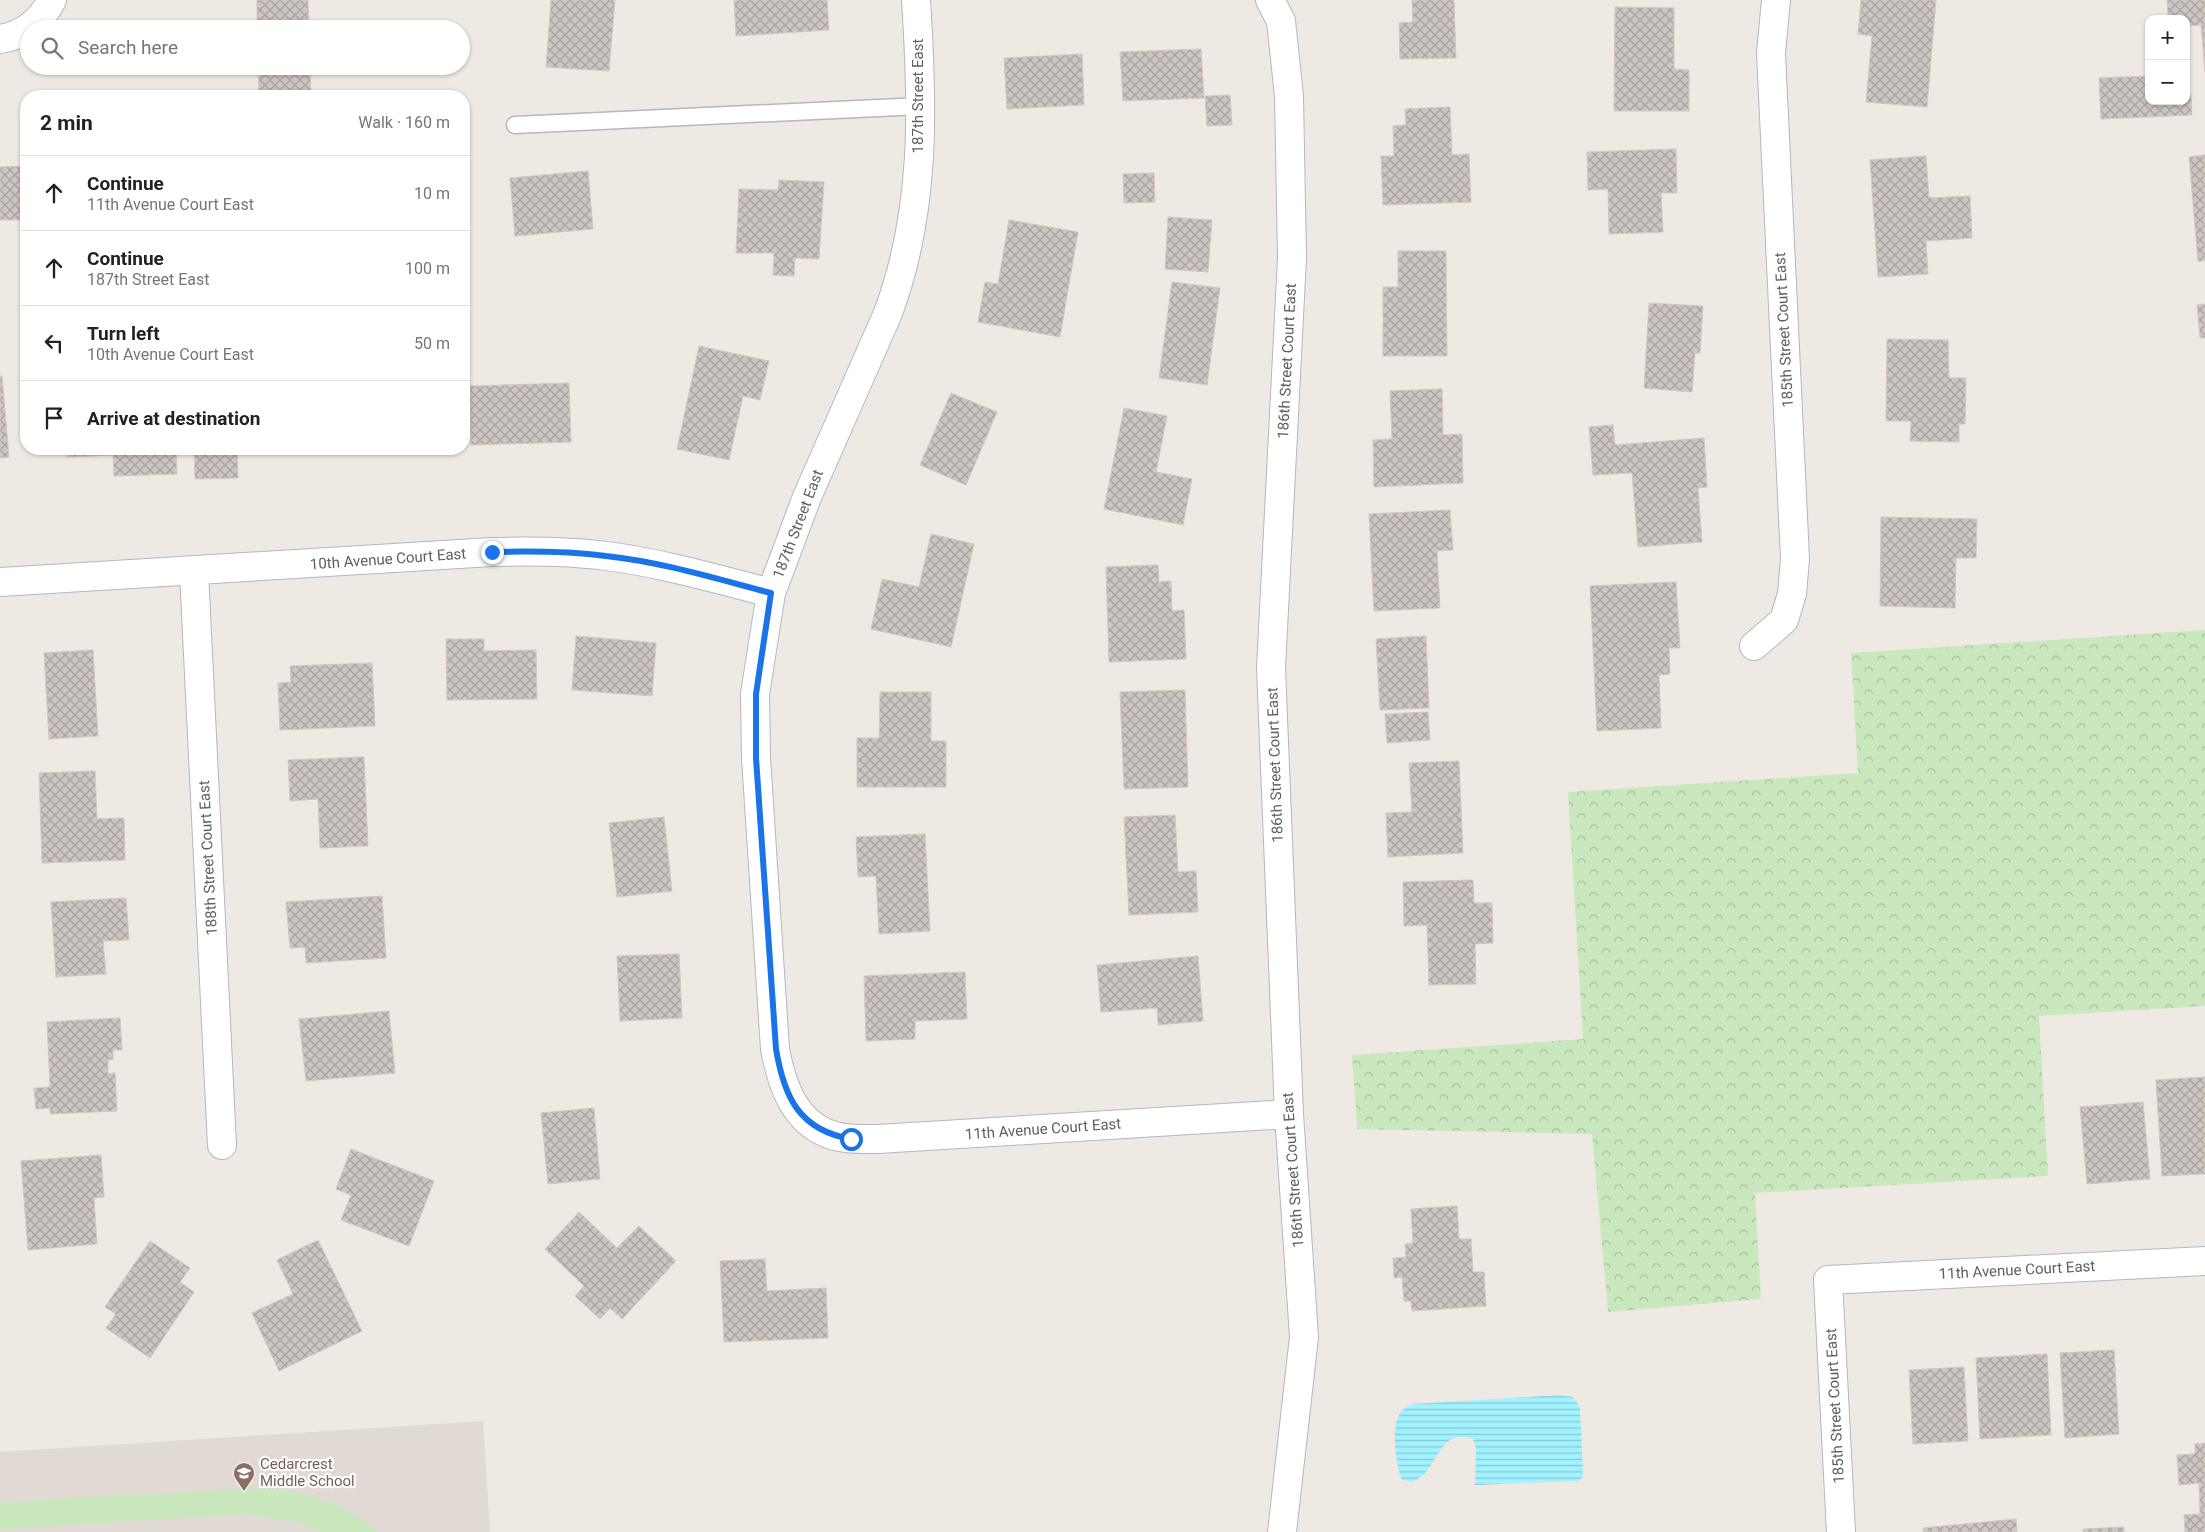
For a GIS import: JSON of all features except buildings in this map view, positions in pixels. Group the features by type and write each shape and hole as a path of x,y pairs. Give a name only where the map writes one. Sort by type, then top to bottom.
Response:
{"street":[{"name":"187th Street East","path":"804,1116 791,1103 780,1078 776,1049 756,758 756,694 771,593 807,497 900,282 910,234 921,139 916,0"},
{"name":"186th Street Court East","path":"1270,0 1281,21 1289,96 1292,258 1272,668 1289,1114 1304,1337 1282,1532"},
{"name":"185th Street Court East","path":"1754,646 1784,620 1792,594 1795,559 1771,53 1776,0"},
{"path":"36,20 49,5"},
{"path":"0,39 9,38 20,32"},
{"name":"10th Avenue Court East","path":"0,582 194,572 492,552 556,551 607,556 654,564 771,593"},
{"name":"188th Street Court East","path":"194,572 222,1145"},
{"name":"11th Avenue Court East","path":"804,1116 821,1130 835,1136 851,1139 878,1140 1289,1114"},
{"name":"11th Avenue Court East","path":"1828,1280 2205,1261"},
{"name":"185th Street Court East","path":"1828,1280 1841,1532"},
{"path":"1827,1532 1841,1532"}],"lane":[{"path":"515,125 921,106"}],"shaded area":[{"name":"Cedarcrest Middle School","path":"483,1421 490,1532 0,1532 0,1452"}],"green space":[{"path":"2205,630 2205,1006 2039,1016 2048,1176 1755,1193 1761,1299 1608,1312 1592,1134 1357,1129 1352,1055 1583,1039 1568,792 1858,773 1851,653"},
{"path":"267,1488 313,1496 326,1501 353,1514 379,1532 323,1532 296,1522 247,1514 0,1529 0,1502"}],"water":[{"path":"1559,1395 1573,1397 1580,1407 1583,1477 1578,1481 1475,1485 1476,1448 1473,1439 1463,1437 1455,1438 1444,1445 1426,1472 1413,1482 1402,1480 1396,1455 1396,1424 1403,1410 1413,1404"}],"place":[{"name":"Cedarcrest Middle School","path":"244,1492"}],"route":[{"path":"492,552 556,551 607,556 654,564 771,593 756,694 756,758 776,1049 780,1078 791,1103 804,1116 821,1130 835,1136 851,1139"}]}
